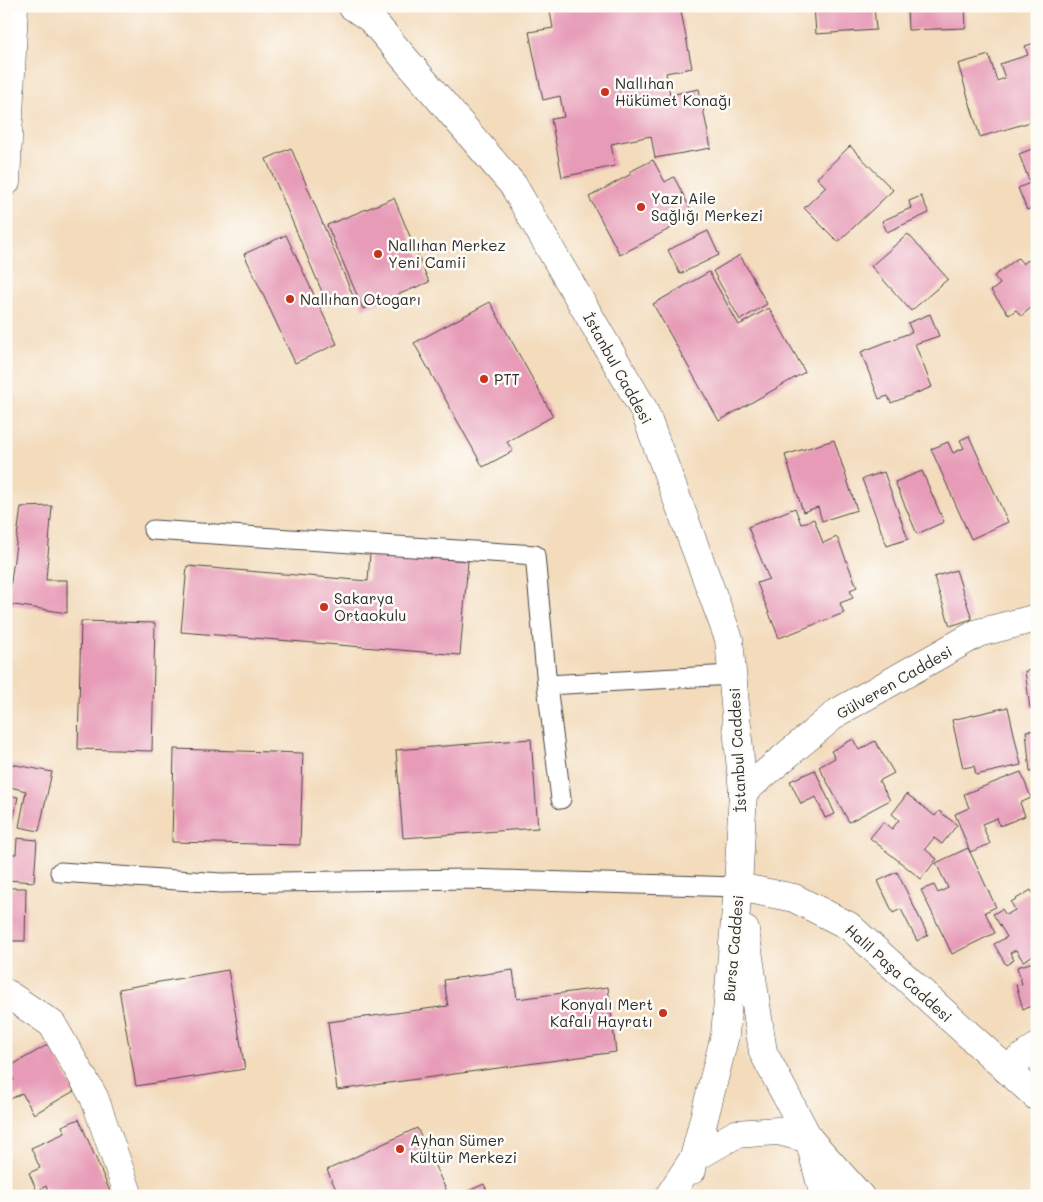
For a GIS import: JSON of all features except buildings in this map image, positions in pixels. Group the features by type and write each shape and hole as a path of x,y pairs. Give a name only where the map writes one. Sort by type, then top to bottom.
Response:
{"street":[{"path":"6,182 14,6"},
{"name":"İstanbul Caddesi","path":"352,6 371,20 513,185 644,410 729,639 742,792 738,887"},
{"name":"Gülveren Caddesi","path":"742,792 838,712 978,633 1037,618"},
{"name":"Halil Paşa Caddesi","path":"738,887 794,898 850,926 1037,1098"},
{"name":"Bursa Caddesi","path":"738,887 763,1052 809,1140 824,1196"},
{"name":"Bursa Caddesi","path":"669,1196 694,1158 725,1035 738,887"},
{"path":"6,993 52,1024 94,1097 129,1196"},
{"path":"1006,1069 1037,1047"},
{"path":"688,1196 694,1158 736,1134 778,1131 809,1140 860,1196"}],"lane":[{"path":"153,530 535,554 547,684 561,799"},
{"path":"547,684 732,675"},
{"path":"60,872 221,883 466,880 738,887"}],"place":[{"name":"Nallıhan Hükümet Konağı","path":"605,92"},
{"name":"Yazı Aile Sağlığı Merkezi","path":"641,207"},
{"name":"Nallıhan Merkez Yeni Camii","path":"378,254"},
{"name":"Nallıhan Otogarı","path":"290,299"},
{"name":"PTT","path":"484,379"},
{"name":"Sakarya Ortaokulu","path":"324,607"},
{"name":"Konyalı Mert Kafalı Hayratı","path":"663,1013"},
{"name":"Ayhan Sümer Kültür Merkezi","path":"400,1149"}]}
